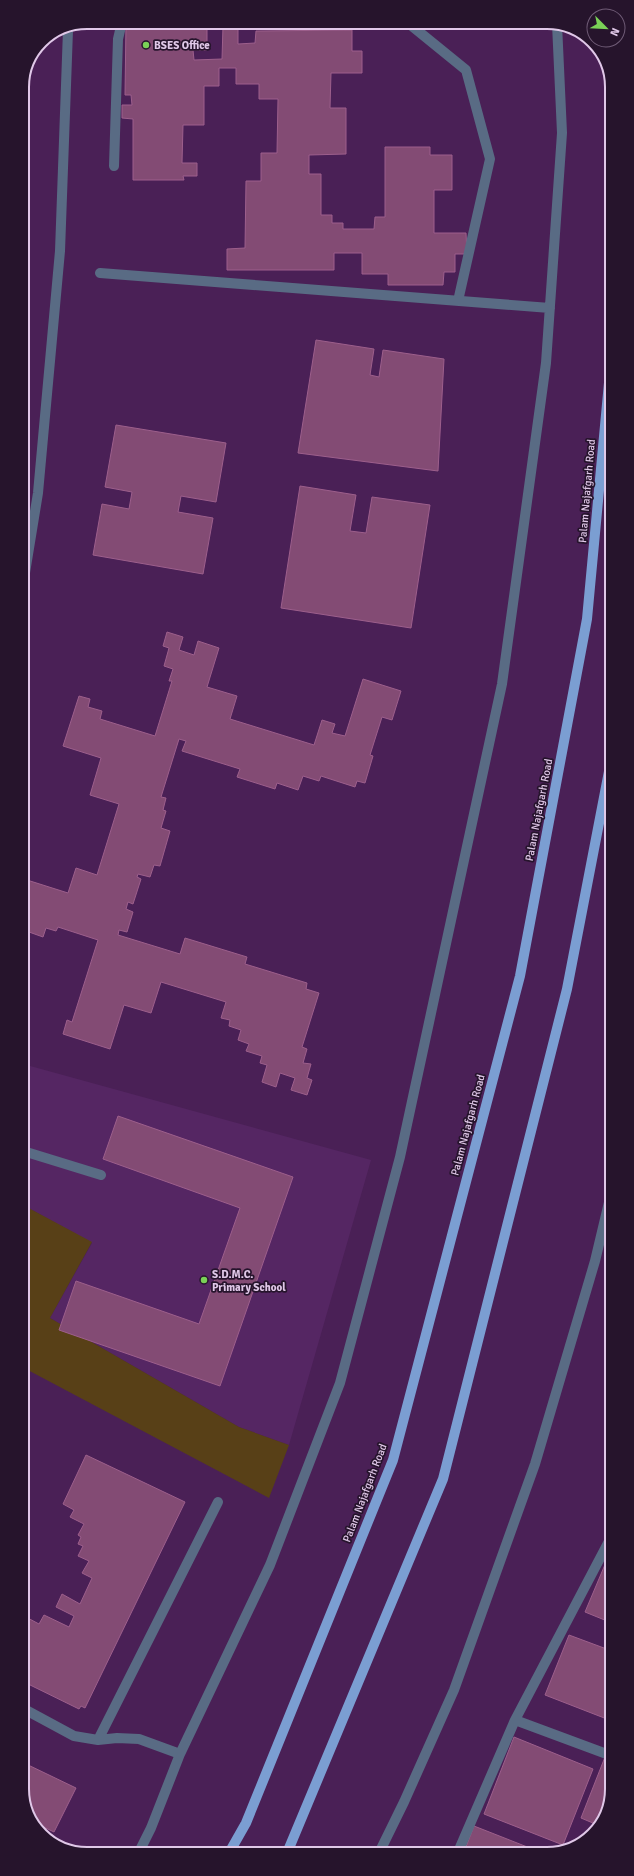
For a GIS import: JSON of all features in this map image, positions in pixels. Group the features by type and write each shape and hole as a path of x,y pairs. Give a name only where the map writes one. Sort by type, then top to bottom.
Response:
{"main road":[{"name":"Palam Najafgarh Road","path":"232,1847 246,1823 393,1460 520,976 587,619 605,426"},
{"path":"290,1847 443,1479 567,988 605,792"}],"street":[{"path":"114,166 118,39 120,29"},
{"path":"416,29 466,70 490,159 458,301"},
{"path":"142,1847 151,1828 180,1754 270,1565 340,1383 400,1157 502,684 546,363 562,133 557,30"},
{"path":"29,548 38,493 60,251 68,32"},
{"path":"100,273 550,308"},
{"path":"29,1153 101,1174"},
{"path":"382,1847 404,1802 454,1690 535,1464 595,1261 605,1219"},
{"path":"98,1740 218,1502"},
{"path":"460,1847 515,1720 605,1549"},
{"path":"29,1712 74,1736 98,1740 117,1738 139,1739 180,1754"},
{"path":"515,1720 605,1753"}],"shaded area":[{"name":"S.D.M.C. Primary School","path":"29,1066 371,1160 289,1445 239,1427 50,1318 92,1243 29,1208"},
{"path":"29,1208 92,1242 50,1318 239,1427 289,1445 269,1498 29,1371"}],"building":[{"path":"126,29 207,29 207,50 193,50 194,60 222,59 223,29 238,29 238,44 255,43 256,31 352,30 352,51 362,51 362,73 331,73 330,108 346,108 346,154 309,155 309,174 321,174 321,215 332,215 332,223 343,223 343,229 374,229 375,217 385,217 385,147 430,147 430,155 452,155 452,190 434,190 434,233 466,233 467,254 455,254 455,272 444,272 443,285 388,285 388,274 362,274 362,253 334,253 334,270 227,270 227,249 245,248 246,181 261,181 261,153 277,153 278,99 259,99 259,84 236,84 236,68 219,68 219,86 204,86 204,125 183,125 182,163 197,163 197,176 183,176 184,180 133,180 133,119 122,118 122,105 132,105 131,95 125,95"},
{"path":"316,340 374,349 370,375 379,377 383,350 444,359 438,471 298,453"},
{"path":"116,425 226,443 216,502 181,496 178,512 213,518 203,574 93,555 102,504 129,509 132,492 105,487"},
{"path":"300,486 356,495 350,531 366,533 372,497 430,505 411,628 281,608"},
{"path":"167,632 183,637 179,650 194,655 198,641 219,648 207,687 237,696 230,719 314,745 322,720 335,724 332,733 345,736 363,679 401,691 392,720 382,717 370,755 373,756 365,783 357,781 355,787 321,776 319,781 303,776 298,790 277,783 275,789 237,777 240,769 182,751 186,741 179,739 161,797 166,798 163,810 166,811 161,828 170,831 160,866 154,865 150,877 138,874 137,877 141,879 133,904 128,902 126,909 133,912 127,932 119,930 118,935 180,954 185,938 247,957 245,964 307,983 306,989 319,993 302,1047 307,1049 303,1063 311,1064 307,1078 312,1080 307,1095 291,1090 295,1078 280,1073 276,1087 262,1082 267,1065 260,1063 262,1056 246,1051 249,1044 238,1040 241,1030 229,1026 230,1020 221,1018 226,1002 161,982 151,1013 124,1005 110,1049 63,1034 67,1020 72,1022 98,940 58,927 56,931 46,928 43,937 29,932 29,881 68,893 76,868 97,875 119,804 90,795 101,758 63,746 79,696 90,699 88,707 102,711 100,719 155,736 172,681 169,681 173,669 164,666 169,648 163,646"},
{"path":"118,1116 293,1177 220,1386 59,1330 76,1281 199,1324 240,1208 103,1159"},
{"path":"86,1455 185,1502 85,1708 81,1706 79,1709 29,1684 29,1619 39,1624 44,1615 69,1627 74,1616 56,1607 62,1594 80,1604 92,1578 82,1573 89,1561 78,1556 83,1546 78,1544 81,1537 78,1535 84,1524 70,1517 74,1510 63,1504"},
{"path":"605,1565 605,1620 585,1612"},
{"path":"569,1635 605,1648 605,1718 545,1695"},
{"path":"514,1737 593,1769 563,1845 484,1814"},
{"path":"605,1757 605,1797 602,1808 593,1823 581,1818"},
{"path":"29,1765 76,1788 54,1832 44,1827 33,1811 29,1797"},
{"path":"474,1826 527,1847 466,1847"}],"place":[{"name":"BSES Office","path":"146,45"},
{"name":"S.D.M.C. Primary School","path":"204,1280"}]}
